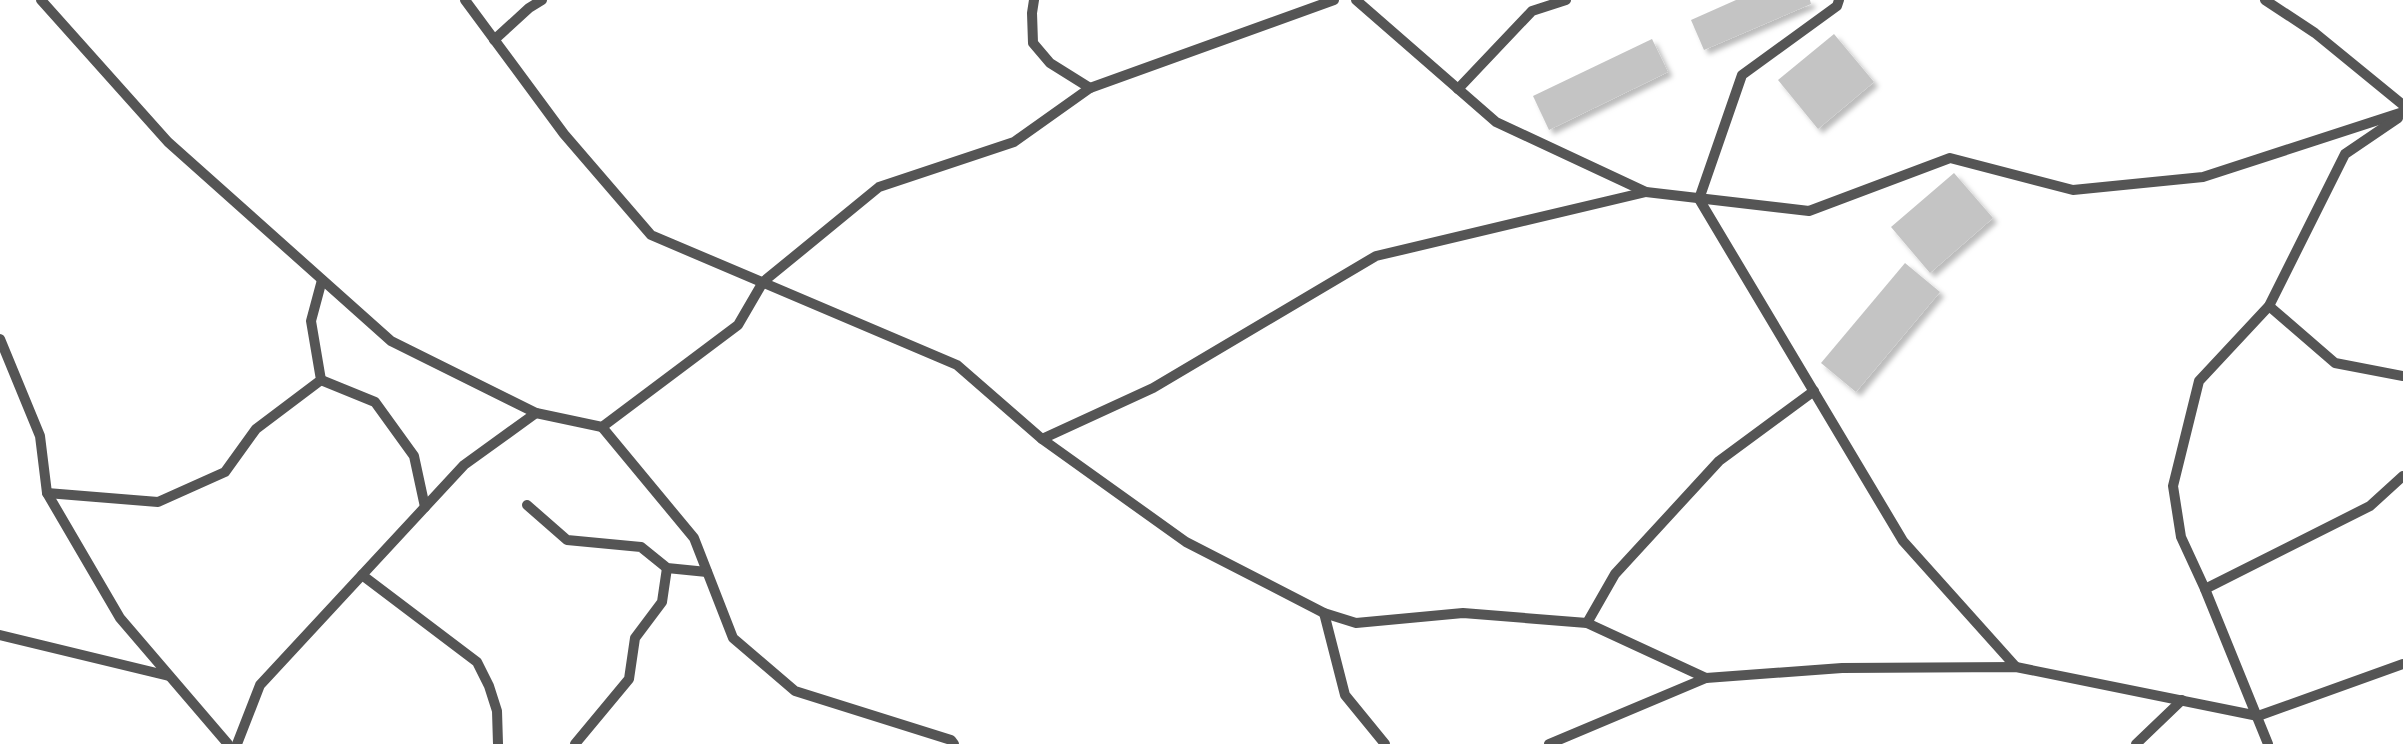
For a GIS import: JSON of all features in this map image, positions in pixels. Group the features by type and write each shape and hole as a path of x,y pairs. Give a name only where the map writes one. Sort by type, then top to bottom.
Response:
{"street":[{"path":"41,0 168,142 391,341 536,414 602,427 694,538 733,638 794,691 951,740 954,744"},
{"path":"465,0 564,134 651,235 957,365 1042,439 1186,542 1324,613 1356,623 1463,613 1587,623 1706,678"},
{"path":"494,40 529,8 542,0"},
{"path":"1034,0 1032,13 1033,44 1050,63 1090,88"},
{"path":"602,427 738,325 763,282 879,187 1014,142 1090,88 1334,0"},
{"path":"1356,0 1496,122 1646,192 1809,211 1950,158 2073,190 2203,177 2403,114"},
{"path":"1458,89 1532,11 1566,0"},
{"path":"1699,199 1742,75 1837,6 1839,0"},
{"path":"2265,0 2315,33 2403,105"},
{"path":"2268,744 2205,589 2181,537 2173,486 2199,381 2270,306 2345,154 2403,114"},
{"path":"1042,439 1153,388 1376,256 1646,192"},
{"path":"1699,199 1903,541 2016,667"},
{"path":"321,380 311,321 322,280"},
{"path":"2270,306 2335,363 2403,376"},
{"path":"0,339 40,436 47,493 120,618 228,744"},
{"path":"47,493 158,502 225,472 256,429 321,380"},
{"path":"321,380 375,402 414,456 425,507"},
{"path":"1587,623 1616,574 1718,461 1814,391"},
{"path":"237,744 260,685 464,465 536,414"},
{"path":"2205,589 2370,506 2403,476"},
{"path":"527,506 567,540 641,547 667,568 707,572"},
{"path":"575,744 629,679 635,638 662,602 667,568"},
{"path":"362,575 477,662 489,686 497,711 498,744"},
{"path":"1324,613 1345,694 1385,744"},
{"path":"0,636 170,676"},
{"path":"1549,744 1706,678 1842,668 2016,667 2258,716 2403,664"},
{"path":"2136,744 2182,700"}],"building":[{"path":"1736,0 1810,0 1811,4 1704,50 1691,20"},
{"path":"1834,34 1874,82 1818,129 1778,80"},
{"path":"1652,39 1668,72 1549,130 1533,96"},
{"path":"1954,173 1993,218 1930,273 1891,227"},
{"path":"1905,263 1940,292 1856,392 1821,363"}]}
